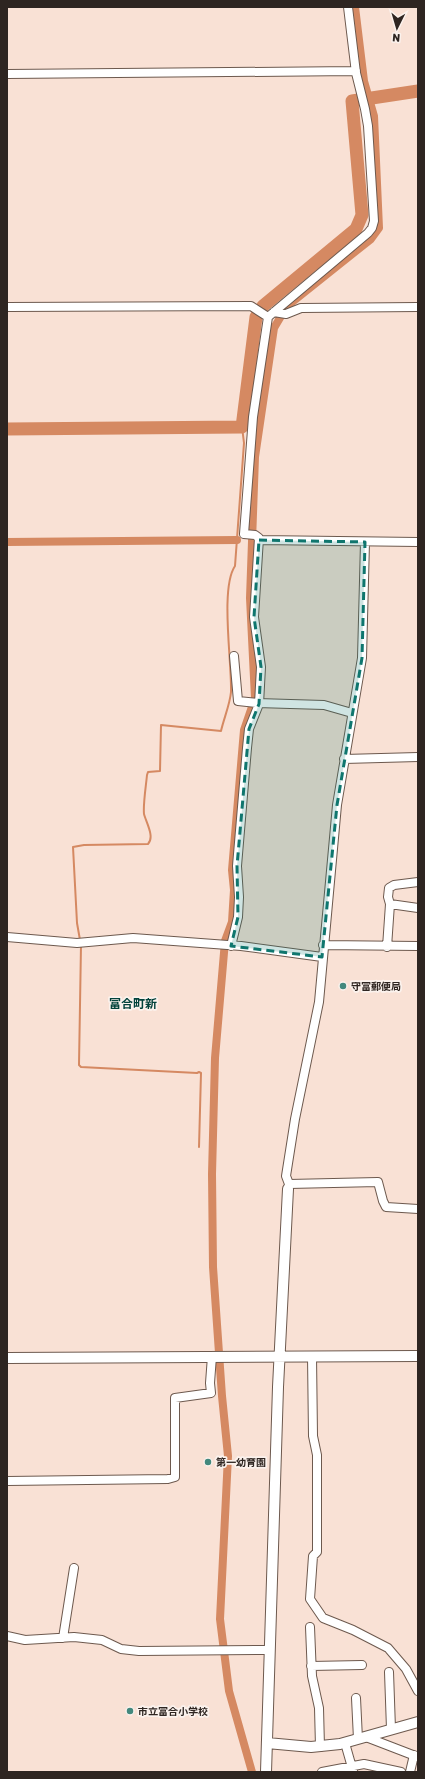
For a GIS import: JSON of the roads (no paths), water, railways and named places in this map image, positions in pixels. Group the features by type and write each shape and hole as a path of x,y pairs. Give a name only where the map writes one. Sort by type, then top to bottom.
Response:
{"street":[{"path":"348,7 356,71 365,109 374,221 372,228 271,314 252,425 244,534 254,537 365,542 418,542"},
{"path":"7,74 356,71"},
{"path":"7,307 255,307 271,314 286,314 301,308 418,308"},
{"path":"226,946 238,917 239,897 237,866 247,748 249,729 261,667 254,617 254,537"},
{"path":"266,1772 280,1356 288,1187 286,1176 295,1119 319,1002 323,945 337,805 362,658 365,542"},
{"path":"234,656 238,701 255,703 324,705 352,714"},
{"path":"344,759 418,757"},
{"path":"387,947 390,904 388,897 390,887 418,882"},
{"path":"390,904 418,908"},
{"path":"7,937 77,943 133,938 226,946 322,957"},
{"path":"323,945 387,947 418,946"},
{"path":"288,1187 378,1182 386,1207 418,1209"},
{"path":"7,1481 168,1479 175,1476 175,1398 211,1394 210,1383 213,1356"},
{"path":"312,1356 313,1436 317,1455 318,1552 313,1556 310,1599 323,1618 353,1630 388,1648 406,1669 418,1691"},
{"path":"7,1358 418,1356"},
{"path":"63,1638 74,1568"},
{"path":"310,1626 311,1666 319,1708 320,1747"},
{"path":"7,1636 25,1640 63,1638 102,1640 121,1649 139,1651 269,1650"},
{"path":"311,1666 362,1665"},
{"path":"389,1672 391,1729"},
{"path":"356,1698 362,1738"},
{"path":"267,1744 320,1747 346,1743 418,1722"},
{"path":"362,1738 416,1756 410,1772"},
{"path":"346,1743 352,1769"},
{"path":"322,1772 352,1769 364,1764 402,1772"}],"waterway":[{"path":"252,1772 229,1691 220,1619 228,1456 222,1396 213,1267 212,1174 215,1058 225,941 232,922 234,890 232,870 244,730 255,698 250,598 255,457 274,328 287,306 371,239 379,228 374,116 364,81 355,7"},
{"path":"7,429 242,427 256,317 263,306 356,229 362,215 352,101 418,91"},
{"path":"80,940 77,923 73,847 84,845 148,844 151,837 144,814 147,775 148,772 160,771 161,725 221,731 231,692 227,608 228,591 235,566 244,443 242,427"},
{"path":"7,542 237,540"},
{"path":"81,945 79,1065 81,1067 201,1073 199,1147"}],"place":[{"name":"守富郵便局","path":"343,986"},
{"name":"第一幼育園","path":"208,1462"},
{"name":"市立富合小学校","path":"130,1711"}],"district":[{"name":"富合町新","path":"133,1004"}]}
